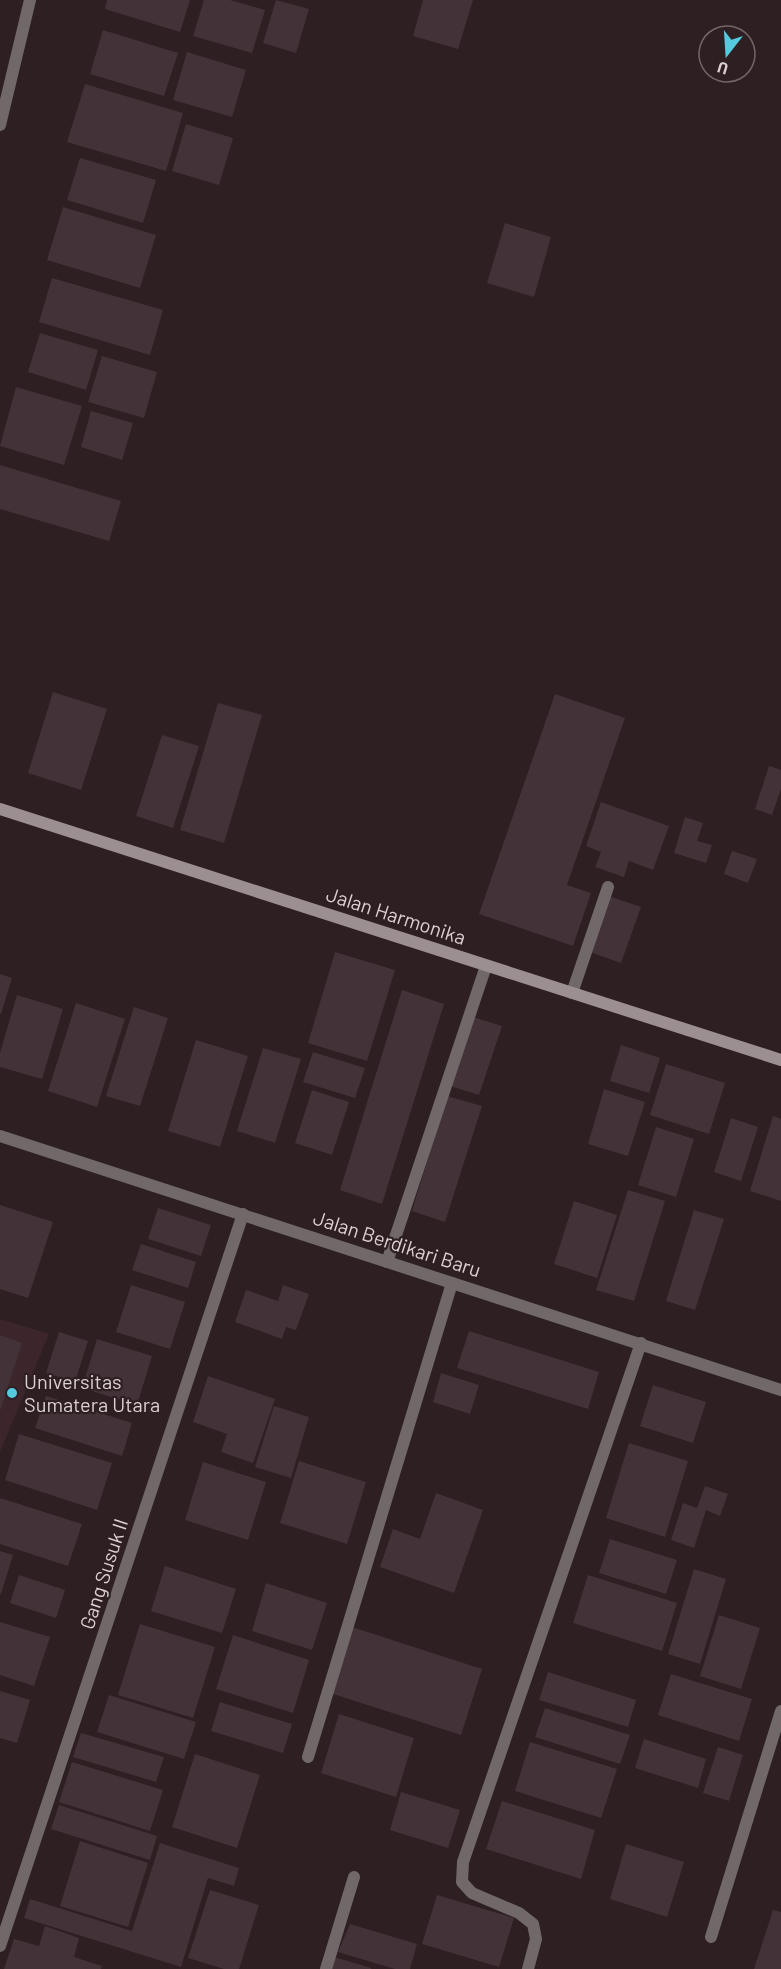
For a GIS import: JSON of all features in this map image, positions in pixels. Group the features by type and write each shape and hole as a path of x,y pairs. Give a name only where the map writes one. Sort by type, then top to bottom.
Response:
{"street":[{"path":"0,125 30,0"},
{"name":"Jalan Harmonika","path":"0,809 781,1059"},
{"path":"572,993 608,887"},
{"path":"387,1262 486,966"},
{"name":"Jalan Berdikari Baru","path":"0,1136 781,1389"},
{"name":"Gang Susuk II","path":"0,1946 243,1214"},
{"path":"308,1757 452,1283"},
{"path":"528,1969 536,1939 533,1924 519,1912 472,1893 462,1882 463,1862 641,1343"},
{"path":"711,1937 781,1711"},
{"path":"326,1969 354,1877"}],"shaded area":[{"name":"Universitas Sumatera Utara","path":"0,1319 49,1334 0,1452"}],"building":[{"path":"107,0 190,0 180,32 105,9"},
{"path":"204,0 230,0 265,10 252,53 193,36"},
{"path":"276,0 309,9 296,53 263,43"},
{"path":"423,0 473,0 458,49 413,36"},
{"path":"103,30 178,53 164,96 90,74"},
{"path":"187,52 246,70 232,117 173,100"},
{"path":"85,84 183,113 166,171 67,142"},
{"path":"186,124 233,138 219,185 172,171"},
{"path":"80,158 156,180 143,223 67,200"},
{"path":"63,207 156,235 140,288 47,260"},
{"path":"505,223 551,237 534,297 487,283"},
{"path":"52,278 163,310 150,355 39,322"},
{"path":"40,333 98,350 86,390 28,372"},
{"path":"102,356 157,372 144,418 88,402"},
{"path":"16,387 82,406 64,465 0,446"},
{"path":"91,411 133,423 122,460 81,447"},
{"path":"0,465 121,501 109,541 0,509"},
{"path":"53,692 107,709 81,790 28,773"},
{"path":"555,694 625,718 567,885 591,893 573,946 479,914"},
{"path":"218,703 262,715 224,843 180,830"},
{"path":"162,735 199,746 173,828 136,816"},
{"path":"769,766 781,770 781,789 772,815 755,809"},
{"path":"601,802 669,826 653,870 629,861 624,877 595,867 601,852 586,846"},
{"path":"685,817 703,823 697,841 712,845 706,863 674,853"},
{"path":"732,851 757,859 748,883 724,874"},
{"path":"609,896 641,907 621,963 590,952"},
{"path":"335,952 395,970 367,1061 308,1043"},
{"path":"0,974 12,978 1,1014 0,1014"},
{"path":"402,990 444,1004 382,1204 340,1190"},
{"path":"17,995 63,1009 42,1079 0,1067 0,1053"},
{"path":"76,1003 125,1019 97,1107 48,1091"},
{"path":"134,1007 168,1018 140,1106 106,1096"},
{"path":"473,1017 502,1026 479,1095 450,1086"},
{"path":"196,1040 248,1056 220,1147 168,1131"},
{"path":"621,1045 660,1058 649,1093 610,1081"},
{"path":"263,1048 301,1059 275,1143 237,1131"},
{"path":"313,1052 365,1068 355,1098 303,1082"},
{"path":"666,1064 725,1083 709,1134 650,1115"},
{"path":"604,1089 645,1102 628,1156 588,1144"},
{"path":"312,1090 349,1102 332,1155 295,1143"},
{"path":"447,1096 482,1106 445,1222 412,1211"},
{"path":"773,1116 781,1119 781,1201 750,1191"},
{"path":"731,1118 758,1127 741,1181 714,1172"},
{"path":"656,1127 694,1139 676,1197 638,1185"},
{"path":"628,1190 665,1201 634,1301 596,1290"},
{"path":"574,1201 617,1215 597,1278 554,1264"},
{"path":"0,1205 53,1222 28,1298 0,1289"},
{"path":"158,1208 211,1225 201,1256 148,1239"},
{"path":"694,1210 724,1219 695,1310 666,1301"},
{"path":"141,1244 196,1262 188,1288 132,1270"},
{"path":"131,1285 185,1302 170,1349 116,1332"},
{"path":"283,1285 309,1294 296,1330 286,1327 282,1339 235,1322 246,1290 278,1301"},
{"path":"469,1331 599,1372 588,1409 457,1368"},
{"path":"59,1332 88,1341 75,1382 46,1373"},
{"path":"0,1335 22,1343 0,1411"},
{"path":"97,1339 152,1356 137,1405 82,1388"},
{"path":"441,1373 479,1385 470,1414 433,1402"},
{"path":"208,1376 275,1399 253,1463 221,1452 227,1434 193,1422"},
{"path":"653,1385 706,1402 693,1443 640,1426"},
{"path":"46,1396 132,1423 122,1456 35,1428"},
{"path":"274,1406 309,1417 291,1478 255,1467"},
{"path":"19,1434 112,1463 97,1510 5,1480"},
{"path":"629,1443 688,1461 665,1537 606,1518"},
{"path":"299,1461 366,1482 347,1544 280,1523"},
{"path":"203,1462 266,1482 248,1540 185,1520"},
{"path":"705,1486 728,1494 720,1516 706,1510 694,1548 671,1540 683,1503 697,1508"},
{"path":"436,1493 483,1510 454,1593 380,1567 393,1529 420,1539"},
{"path":"0,1498 82,1524 68,1566 0,1544"},
{"path":"610,1539 677,1560 666,1594 599,1573"},
{"path":"0,1551 13,1555 1,1594 0,1594"},
{"path":"165,1566 236,1589 222,1633 151,1611"},
{"path":"694,1569 726,1579 700,1664 668,1654"},
{"path":"19,1575 65,1590 56,1618 10,1603"},
{"path":"588,1575 677,1603 662,1651 573,1623"},
{"path":"266,1583 327,1603 312,1650 252,1631"},
{"path":"719,1615 760,1628 741,1689 700,1676"},
{"path":"0,1622 50,1637 34,1686 0,1675"},
{"path":"140,1624 215,1647 193,1718 118,1695"},
{"path":"352,1627 482,1669 461,1735 330,1693"},
{"path":"233,1635 309,1660 293,1713 216,1689"},
{"path":"548,1672 636,1700 628,1727 539,1700"},
{"path":"671,1674 752,1699 739,1741 658,1715"},
{"path":"0,1691 30,1700 17,1743 0,1738"},
{"path":"109,1695 196,1722 184,1759 97,1732"},
{"path":"220,1702 292,1724 283,1753 211,1731"},
{"path":"545,1708 630,1735 620,1764 535,1737"},
{"path":"339,1714 414,1738 396,1797 321,1773"},
{"path":"81,1733 164,1757 156,1782 73,1757"},
{"path":"644,1739 706,1759 698,1788 635,1768"},
{"path":"530,1742 617,1769 601,1818 515,1791"},
{"path":"718,1747 743,1755 729,1801 703,1793"},
{"path":"195,1754 260,1775 237,1848 172,1827"},
{"path":"72,1762 163,1790 150,1831 59,1802"},
{"path":"401,1792 460,1810 448,1848 390,1830"},
{"path":"502,1801 595,1830 581,1879 486,1849"},
{"path":"59,1805 157,1836 150,1860 51,1829"},
{"path":"80,1841 148,1863 128,1927 60,1906"},
{"path":"160,1843 239,1868 234,1886 208,1878 181,1967 24,1918 30,1899 132,1931"},
{"path":"626,1844 684,1862 667,1917 610,1899"},
{"path":"210,1890 259,1905 239,1969 224,1969 188,1958"},
{"path":"437,1895 514,1918 499,1967 422,1944"},
{"path":"773,1910 781,1912 781,1969 754,1969"},
{"path":"350,1924 417,1944 410,1969 395,1969 338,1952"},
{"path":"45,1926 79,1938 74,1957 102,1966 101,1969 4,1969 14,1939 39,1946"},
{"path":"331,1956 371,1968 371,1969 328,1969"}],"place":[{"name":"Universitas Sumatera Utara","path":"12,1393"}]}
